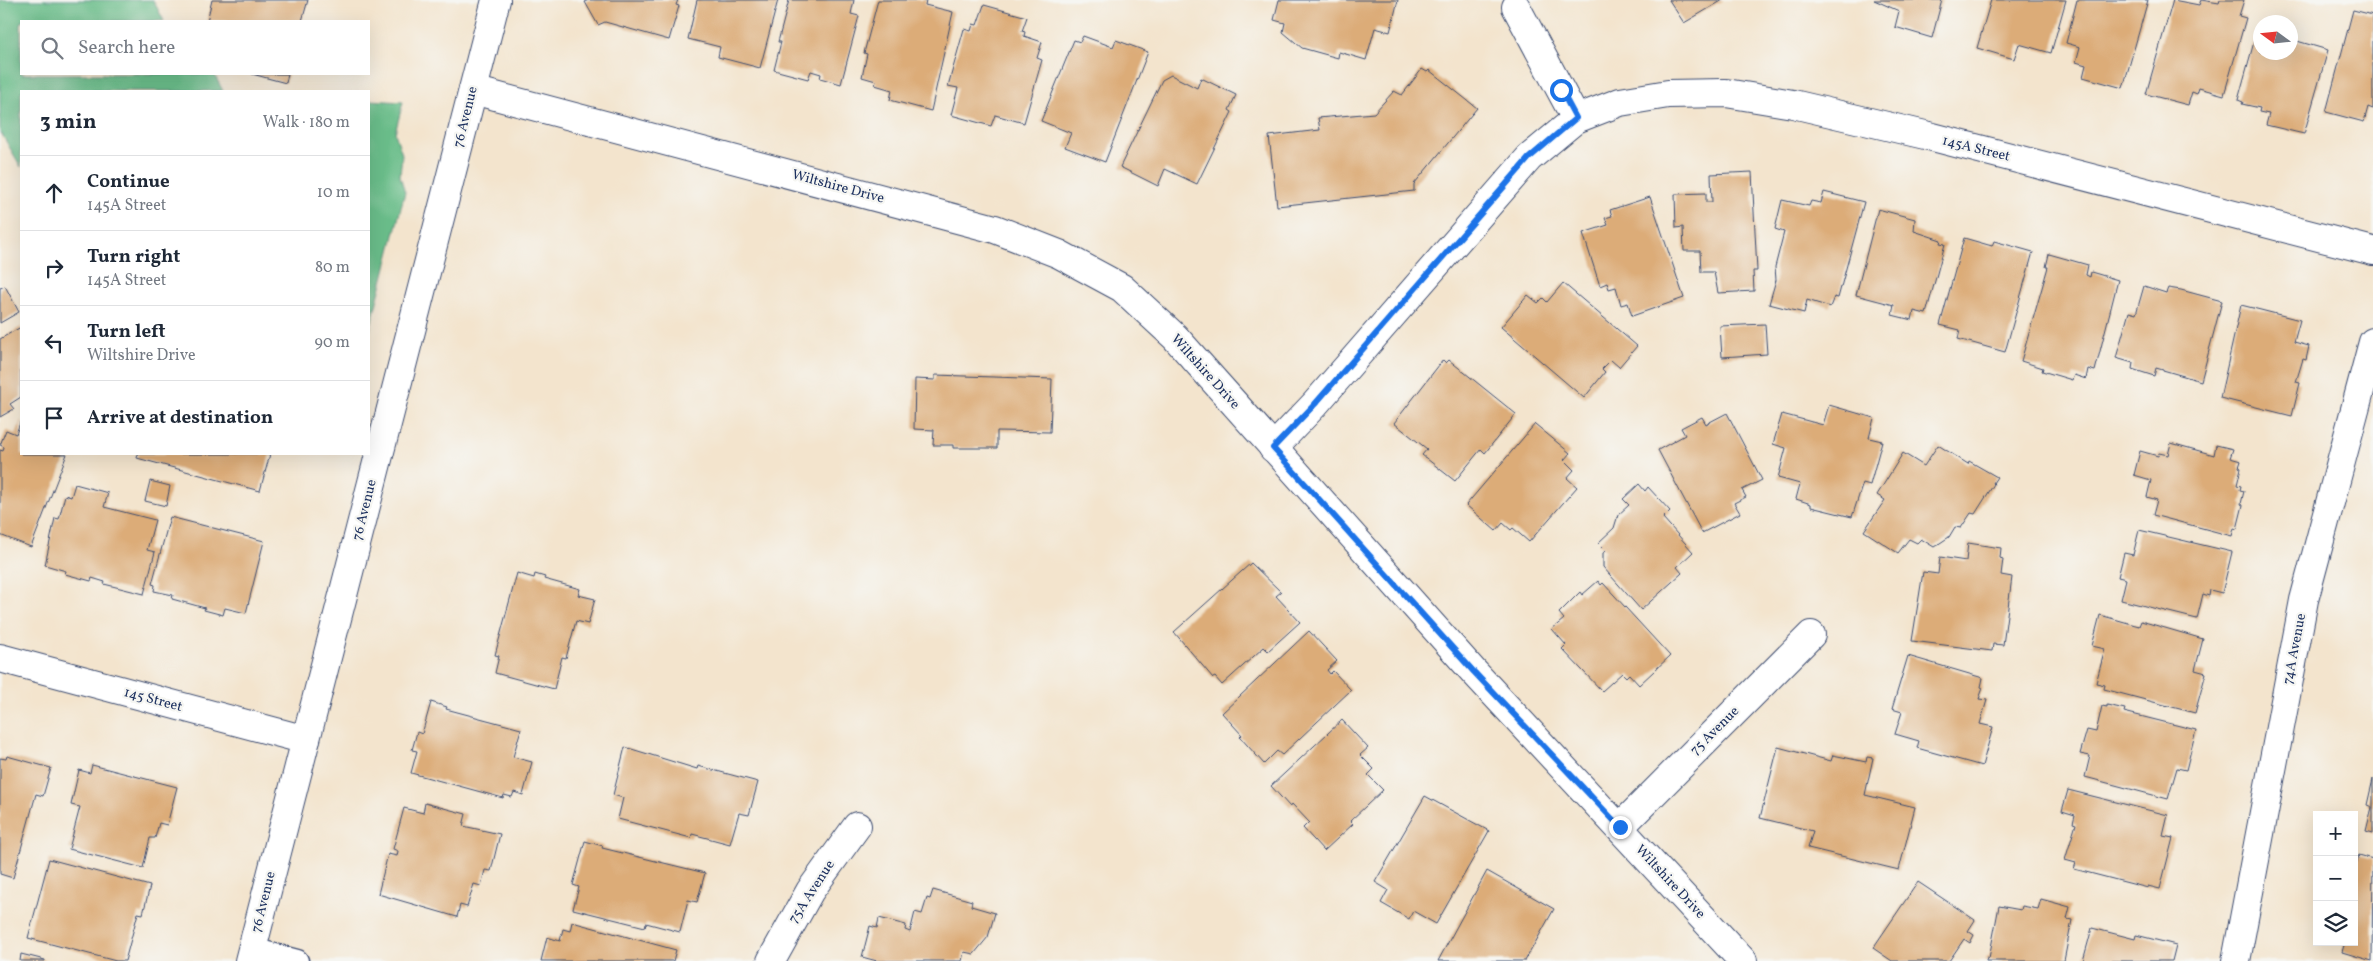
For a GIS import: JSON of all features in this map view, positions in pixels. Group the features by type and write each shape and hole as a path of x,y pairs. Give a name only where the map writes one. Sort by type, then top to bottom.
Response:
{"street":[{"name":"76 Avenue","path":"250,955 496,0"},
{"path":"1516,7 1576,118"},
{"name":"Wiltshire Drive","path":"473,90 995,229 1059,254 1122,288 1175,337 1474,672 1743,961"},
{"name":"145A Street","path":"1273,448 1321,396 1529,158 1576,118 1620,102 1668,94 1726,93 1784,102 1934,138 2373,251"},
{"name":"74A Avenue","path":"2236,961 2304,600 2373,342"},
{"name":"75 Avenue","path":"1620,827 1811,635"},
{"name":"145 Street","path":"0,658 306,740"},
{"name":"75A Avenue","path":"771,961 810,891 857,826"}],"lane":[{"path":"250,955 297,961"}],"green space":[{"path":"0,0 153,0 163,20 20,20 20,75 215,75 222,90 20,90 20,165 0,131"},
{"path":"370,100 403,102 395,133 402,154 400,176 405,192 370,329"}],"building":[{"path":"212,0 308,0 302,20 207,20"},
{"path":"588,0 678,0 676,5 679,6 669,40 605,22 598,25 585,2"},
{"path":"697,0 778,0 760,68 718,57 720,47 688,39"},
{"path":"789,0 854,0 851,14 859,16 841,84 820,78 821,74 811,71 808,79 774,70 781,42 778,42"},
{"path":"878,0 926,0 925,5 953,12 931,111 890,100 892,90 875,85 876,81 862,77 867,54 864,53"},
{"path":"1279,0 1398,0 1390,32 1375,28 1366,60 1339,52 1338,58 1302,48 1283,32 1285,23 1274,20"},
{"path":"1669,0 1723,0 1684,23"},
{"path":"1874,0 1942,0 1932,38 1895,27 1899,11"},
{"path":"1991,0 2066,0 2051,53 2019,44 2014,59 1977,48"},
{"path":"2077,0 2148,0 2123,88 2083,77 2086,65 2076,62 2080,47 2066,43"},
{"path":"2173,0 2199,5 2201,0 2219,3 2220,0 2244,0 2239,16 2246,18 2224,95 2199,88 2197,94 2192,92 2188,105 2146,94"},
{"path":"984,5 1027,17 1022,31 1025,32 1024,36 1042,42 1037,58 1042,60 1024,123 995,115 991,126 951,115 958,88 948,86 964,29 971,31 973,24 977,25"},
{"path":"2353,10 2373,15 2373,109 2368,107 2364,122 2326,112"},
{"path":"1083,36 1113,47 1116,40 1148,52 1105,162 1065,147 1071,133 1041,121 1074,40 1080,42"},
{"path":"2298,41 2328,50 2304,134 2266,125 2269,114 2259,112 2260,108 2242,104 2243,102 2238,100 2253,46 2253,60 2298,60"},
{"path":"1422,69 1427,72 1429,70 1477,108 1414,184 1414,191 1277,206 1269,136 1320,130 1318,118 1374,113 1394,91 1402,95"},
{"path":"256,75 288,75 286,83"},
{"path":"1171,75 1197,88 1201,78 1236,95 1229,110 1232,112 1197,184 1165,169 1158,186 1120,167 1162,80"},
{"path":"1752,172 1757,271 1753,271 1754,291 1718,293 1714,272 1701,272 1700,251 1684,251 1683,227 1676,228 1675,194 1706,193 1706,202 1712,202 1711,174"},
{"path":"1824,192 1864,202 1838,298 1834,297 1830,307 1807,300 1804,313 1769,304 1776,280 1775,267 1784,232 1775,229 1782,200 1809,206 1811,201 1821,203"},
{"path":"1650,197 1684,298 1632,316 1628,303 1621,305 1616,287 1609,289 1607,283 1600,286 1583,233 1608,225 1605,218 1612,216 1610,210"},
{"path":"1878,209 1915,219 1914,231 1941,240 1940,243 1945,244 1926,314 1914,311 1912,320 1892,315 1894,305 1856,295"},
{"path":"1964,238 1992,246 1994,241 2033,252 2005,352 1958,339 1960,330 1940,325"},
{"path":"2049,254 2088,265 2086,275 2090,277 2091,272 2118,280 2095,371 2088,369 2086,379 2074,375 2072,380 2042,371 2043,368 2021,361 2048,267 2046,267"},
{"path":"1563,283 1637,346 1619,367 1611,360 1602,369 1605,372 1584,398 1501,327 1528,295 1538,303 1543,298 1547,302"},
{"path":"5,286 19,312 0,323 0,288"},
{"path":"2144,286 2166,293 2168,288 2181,290 2222,301 2201,381 2156,368 2154,376 2132,369 2133,363 2116,358 2129,312 2136,314"},
{"path":"2241,305 2300,320 2294,342 2309,346 2306,360 2303,359 2296,382 2300,383 2292,416 2220,398"},
{"path":"1765,324 1767,354 1722,357 1720,326"},
{"path":"20,328 20,398 10,404 14,409 0,417 0,339"},
{"path":"1443,360 1446,363 1449,360 1516,414 1485,453 1481,449 1455,481 1422,455 1427,449 1394,423"},
{"path":"935,375 1052,379 1050,432 997,431 997,448 953,448 953,445 933,445 934,430 914,429 915,379 935,380"},
{"path":"1829,405 1874,418 1869,438 1882,441 1870,485 1863,483 1852,517 1811,507 1811,504 1796,499 1800,484 1778,478 1786,448 1773,444 1782,414 1823,425"},
{"path":"1727,413 1762,480 1742,490 1746,497 1734,503 1740,513 1702,533 1658,450 1685,435 1681,428 1702,417 1706,424"},
{"path":"20,423 20,455 67,455 31,547 0,535 0,450 3,451 4,447 0,445 6,430 16,434"},
{"path":"1535,424 1570,453 1564,460 1574,470 1567,478 1577,487 1529,542 1513,528 1511,530 1503,523 1496,531 1466,505"},
{"path":"2171,443 2214,455 2216,445 2233,449 2230,458 2241,461 2237,485 2241,486 2240,490 2244,491 2241,504 2243,505 2237,529 2234,528 2232,536 2153,515 2157,500 2147,497 2151,480 2134,475 2140,451 2158,456 2159,453 2168,455"},
{"path":"1938,445 1968,464 1969,461 1997,477 1975,514 1971,513 1961,528 1955,527 1949,537 1934,547 1921,539 1917,543 1909,539 1898,553 1864,531 1885,500 1877,495 1903,453 1924,466"},
{"path":"138,455 270,455 260,491 137,458"},
{"path":"150,481 170,486 166,506 145,501"},
{"path":"75,484 108,493 104,507 155,520 147,550 155,552 144,594 104,584 105,582 92,578 91,581 65,574 66,571 45,565 55,518 59,519 65,495 71,497"},
{"path":"1639,484 1645,491 1648,487 1670,511 1663,518 1693,552 1677,567 1682,573 1641,610 1603,567 1603,553 1606,551 1598,543 1614,528 1618,515 1629,505 1623,499"},
{"path":"170,517 264,541 246,613 225,608 223,615 172,599 173,595 154,591 155,585 152,584"},
{"path":"2139,530 2232,552 2222,593 2210,590 2209,596 2203,594 2197,619 2121,600 2126,579 2118,577 2124,553 2133,555"},
{"path":"1968,543 2001,548 2000,558 2003,559 2001,575 2012,577 2003,645 1993,644 1992,651 1912,641 1923,572 1938,574 1940,557 1966,561"},
{"path":"1251,563 1281,592 1276,596 1300,622 1268,651 1264,647 1222,685 1215,677 1213,678 1174,632"},
{"path":"517,573 534,578 535,574 545,577 544,579 580,589 578,595 595,599 588,624 576,621 566,658 562,657 554,689 495,673 499,656 495,655"},
{"path":"1598,581 1601,585 1603,583 1670,656 1639,685 1629,674 1626,677 1622,673 1602,691 1562,649 1566,645 1552,629 1564,619 1559,613 1580,592 1582,595"},
{"path":"2100,615 2139,626 2141,621 2203,639 2195,670 2206,673 2195,713 2104,689 2105,685 2096,683 2105,649 2092,646"},
{"path":"1309,631 1337,661 1327,670 1330,674 1333,671 1351,690 1282,755 1277,751 1264,764 1222,713"},
{"path":"1908,656 1983,678 1981,687 1983,688 1979,699 1987,700 1980,724 1993,727 1982,766 1917,748 1919,741 1895,734 1902,712 1892,709"},
{"path":"431,702 447,707 446,709 521,729 513,757 532,762 523,795 514,792 512,797 504,795 503,798 411,773 417,751 412,750 417,732 422,734"},
{"path":"2107,705 2125,709 2124,712 2196,730 2186,770 2177,768 2168,799 2085,777 2090,756 2080,754 2087,730 2096,732 2102,706 2107,707"},
{"path":"1342,720 1368,748 1360,755 1374,769 1368,775 1383,790 1350,821 1353,824 1324,851 1303,828 1309,822 1292,804 1290,807 1271,786"},
{"path":"625,747 697,769 698,766 758,782 749,815 739,813 730,844 692,834 691,838 618,819 623,798 613,795"},
{"path":"1778,747 1831,761 1833,755 1866,762 1867,757 1873,758 1865,795 1915,807 1899,870 1808,848 1813,831 1760,818"},
{"path":"7,756 51,768 43,796 36,794 13,878 0,874 0,758 6,759"},
{"path":"92,765 177,787 167,825 159,823 155,838 150,838 143,868 69,849 80,807 71,805 79,770 90,773"},
{"path":"2373,779 2373,833 2366,831 2372,807 2367,805"},
{"path":"2068,790 2168,815 2163,836 2173,838 2160,889 2148,886 2148,888 2074,869 2076,863 2065,860 2076,824 2073,823 2075,815 2062,811"},
{"path":"1425,796 1489,831 1436,924 1413,911 1409,919 1381,903 1388,890 1375,882"},
{"path":"425,803 466,814 463,826 500,834 491,871 485,870 481,886 474,884 467,907 460,905 457,917 378,894 388,854 397,856 398,851 393,849 404,808 423,813"},
{"path":"585,841 603,846 602,848 705,873 697,902 688,900 680,932 646,923 645,927 573,909 579,887 573,885"},
{"path":"2359,855 2373,859 2372,961 2342,952 2344,946 2358,946"},
{"path":"49,859 150,886 143,914 138,913 125,961 116,961 28,938"},
{"path":"1487,871 1554,909 1525,961 1438,961"},
{"path":"1918,882 1975,920 1968,931 1974,935 1970,943 1964,939 1949,961 1892,961 1873,948"},
{"path":"933,890 972,901 971,906 995,913 988,937 974,954 964,952 962,961 877,961 862,957 870,926 877,928 879,918 906,925 905,930 910,932 915,912 922,914 927,898 930,899"},
{"path":"2041,899 2070,907 2067,919 2072,920 2064,961 1986,961 1987,957 1989,958 1999,906 2021,910 2022,906 2038,909"},
{"path":"572,922 676,950 673,961 541,961 547,937 560,941 563,929 570,931"},
{"path":"2092,928 2135,939 2136,935 2176,945 2172,961 2083,961"},
{"path":"21,954 45,960 45,961 20,961"}],"route":[{"path":"1561,90 1576,118 1529,158 1315,404 1273,448 1474,672 1620,827"}]}
